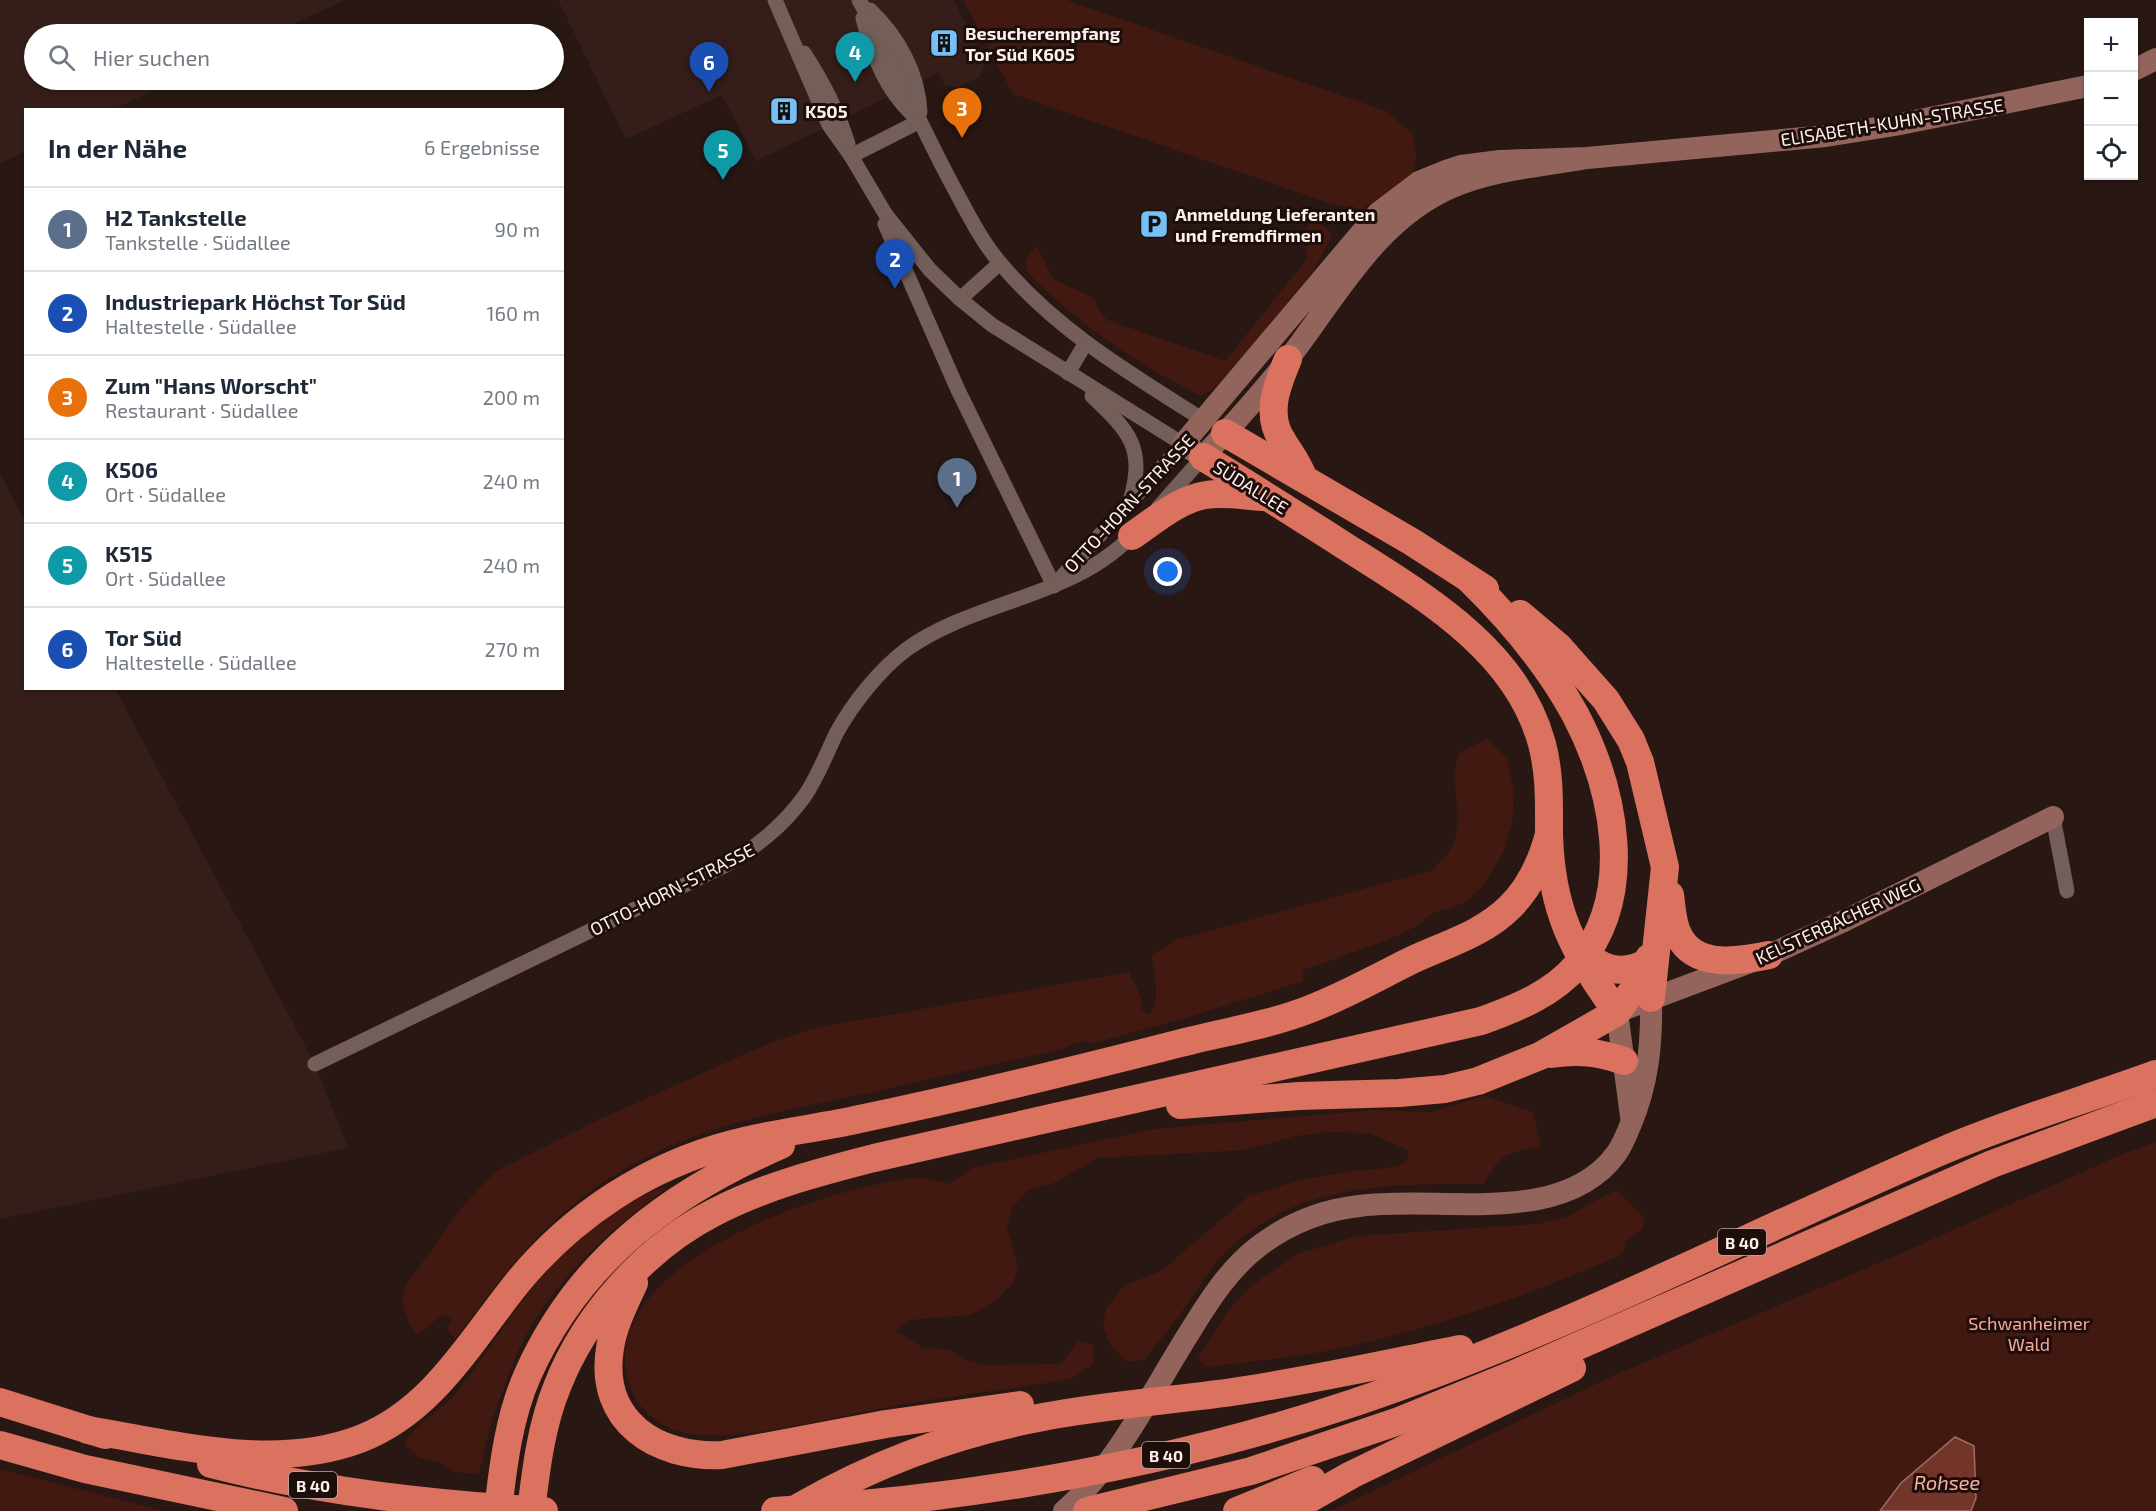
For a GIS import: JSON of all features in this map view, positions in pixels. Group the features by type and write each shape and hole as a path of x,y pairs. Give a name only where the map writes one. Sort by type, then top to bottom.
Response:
{"highway":[{"path":"1288,359 1278,383 1273,404 1274,427 1296,459 1304,479"},
{"name":"SÜDALLEE","path":"1215,427 1412,542 1469,579"},
{"name":"SÜDALLEE","path":"1193,450 1426,600 1474,638 1494,658 1526,704 1537,728 1550,784 1550,834"},
{"path":"1132,536 1169,511 1206,495 1270,498"},
{"path":"1469,579 1498,597 1559,647 1606,700 1619,719 1640,762 1679,938 1689,948 1724,961 1769,955"},
{"path":"533,1497 546,1419 557,1386 572,1354 595,1317 643,1265 691,1226 715,1212 800,1178 1481,1021 1541,995 1578,964 1592,943 1608,906 1613,868 1611,825 1590,748 1575,715 1549,671 1496,606 1469,579"},
{"path":"1550,834 1558,907 1591,976 1617,1012"},
{"path":"88,1430 218,1451 248,1453 303,1453 363,1438 399,1419 429,1395 536,1261 598,1206 647,1176 706,1151 771,1134 819,1128 1013,1087 1309,1010 1434,950 1476,933 1495,920 1525,890 1544,854 1550,834"},
{"path":"1651,998 1652,952 1665,867"},
{"path":"1572,939 1589,958 1604,968 1628,970 1652,952"},
{"path":"1053,1119 1220,1101 1444,1089 1478,1081 1540,1056 1617,1012 1652,952"},
{"path":"1540,1056 1587,1052 1624,1061"},
{"name":"B 40","path":"775,1511 969,1492 1047,1480 1155,1458 1348,1404 1542,1331 1951,1147 2156,1074"},
{"name":"B 40","path":"1087,1511 1251,1472 1399,1421 1512,1375 1744,1271 1992,1164 2156,1103"},
{"path":"498,1511 508,1444 527,1375 560,1316 610,1254 648,1219 685,1194 747,1160 819,1128"},
{"path":"643,1265 613,1336 609,1373 616,1402 630,1423 643,1436 664,1449 696,1455 722,1455 886,1424 1026,1405 1076,1412"},
{"name":"B 40","path":"1237,1511 1503,1402 1661,1321 1744,1271"},
{"path":"793,1511 843,1483 917,1451 993,1427 1076,1412 1299,1381 1542,1331"},
{"name":"B 40","path":"0,1402 88,1430 271,1478 392,1497 544,1511"},
{"path":"1288,1511 1351,1475 1503,1402"},
{"name":"B 40","path":"0,1445 85,1468 284,1511"}],"street":[{"name":"SÜDALLEE","path":"775,0 790,32 808,81 835,122 870,191 958,390 1054,586"},
{"name":"SÜDALLEE","path":"860,0 970,218 1000,263 1043,308 1085,344 1215,427"},
{"path":"2138,68 2156,59"},
{"name":"ELISABETH-KUHN-STRASSE","path":"1215,427 1366,225 1404,191 1419,182 1461,166 1516,160 1587,158 1826,136 1941,116 2084,87"},
{"path":"852,156 920,121"},
{"name":"ELISABETH-KUHN-STRASSE","path":"1193,450 1288,359 1380,238 1411,209 1453,187 1500,174 1587,158"},
{"name":"SÜDALLEE","path":"870,191 904,239 960,299 992,325 1193,450"},
{"path":"960,299 1000,263"},
{"path":"1085,344 1068,373 1120,424 1133,442 1137,471 1129,506"},
{"name":"OTTO-HORN-STRASSE","path":"1054,586 1080,555 1129,506 1193,450"},
{"name":"OTTO-HORN-STRASSE","path":"315,1064 726,865 762,843 784,822 805,795 838,730 855,704 900,656 920,642 957,623 1054,586 1090,569 1132,536 1193,450"},
{"path":"2053,817 2067,891"},
{"name":"KELSTERBACHER WEG","path":"1617,1012 1769,955 1846,920 2053,817"},
{"path":"1064,1511 1088,1485 1144,1410 1178,1351 1223,1282 1239,1263 1273,1236 1298,1222 1357,1206 1528,1202 1559,1195 1578,1187 1602,1170 1616,1154 1638,1109 1647,1076 1651,998"},
{"path":"1617,1012 1631,1124"}],"shaded area":[{"path":"0,0 345,0 293,24 24,24 24,90 155,90 116,108 24,108 24,152 0,164"},
{"path":"558,0 954,0 985,64 980,77 956,88 944,84 938,73 756,161 722,95 626,139"},
{"path":"0,473 24,519 24,690 116,690 315,1064 348,1148 0,1219"}],"green space":[{"path":"963,0 1066,0 1386,111 1413,134 1416,157 1413,175 1361,210 1329,203 1013,94"},
{"path":"1316,222 1327,228 1332,235 1314,271 1234,368 1212,390 1201,396 1131,356 1088,326 1028,273 1026,261 1036,245 1053,279 1094,298 1099,310 1107,320 1225,361 1307,259 1305,232 1308,225"},
{"path":"1488,739 1507,759 1514,791 1512,824 1503,853 1483,886 1465,903 1431,914 1419,925 1388,940 1303,970 1303,981 1186,1018 1094,1043 1078,1043 1063,1049 754,1118 680,1142 644,1158 609,1178 575,1203 541,1234 511,1267 455,1339 447,1328 452,1319 443,1314 417,1335 409,1324 402,1303 405,1286 463,1206 496,1171 598,1120 772,1042 815,1028 1129,972 1141,997 1141,1010 1149,1015 1156,995 1152,955 1176,940 1433,870 1450,850 1455,840 1457,814 1455,772 1460,752"},
{"path":"1485,1096 1533,1112 1541,1146 1512,1153 1501,1159 1483,1184 1416,1185 1349,1191 1286,1210 1257,1226 1223,1255 1145,1360 1127,1362 1109,1343 1103,1326 1106,1309 1123,1286 1161,1271 1249,1196 1296,1181 1351,1171 1389,1168 1406,1163 1409,1151 1369,1133 1329,1132 1295,1136 1246,1150 1098,1158 1052,1184 1028,1190 1012,1208 1007,1229 1018,1265 1013,1283 995,1301 971,1315 908,1320 896,1331 924,1348 948,1349 969,1361 988,1365 1061,1364 1078,1341 1093,1345 1094,1364 1070,1379 906,1404 776,1429 720,1435 694,1434 672,1429 657,1421 639,1404 628,1381 627,1339 647,1300 682,1267 728,1238 779,1214 831,1196 879,1184 918,1178 949,1184 972,1168 1154,1129 1375,1110 1430,1112"},
{"name":"Schwanheimer Wald","path":"2156,1142 2156,1511 1971,1511 1976,1498 1901,1483 1880,1511 1331,1511 1617,1374 1897,1255 2123,1154"},
{"path":"665,1186 662,1192 591,1251 570,1273 533,1323 507,1379 477,1474 455,1472 441,1463 419,1457 404,1444 414,1430 456,1393 540,1278 571,1246 606,1218"},
{"path":"1616,1190 1644,1217 1643,1229 1626,1241 1623,1254 1557,1282 1455,1318 1386,1338 1333,1350 1207,1367 1198,1358 1229,1309 1251,1286 1298,1254 1356,1236 1538,1224 1566,1217"},
{"path":"0,1469 163,1511 0,1511"}],"water":[{"name":"Rohsee","path":"1955,1437 1974,1446 1976,1498 1971,1511 1880,1511 1901,1483"}],"place":[{"name":"Besucherempfang Tor Süd K605","path":"944,43"},
{"name":"K506","path":"855,82"},
{"name":"Tor Süd","path":"709,92"},
{"name":"K505","path":"784,111"},
{"name":"Zum \"Hans Worscht\"","path":"962,138"},
{"name":"K515","path":"723,180"},
{"name":"Anmeldung Lieferanten und Fremdfirmen","path":"1154,224"},
{"name":"Industriepark Höchst Tor Süd","path":"895,289"},
{"name":"H2 Tankstelle","path":"957,508"}]}
